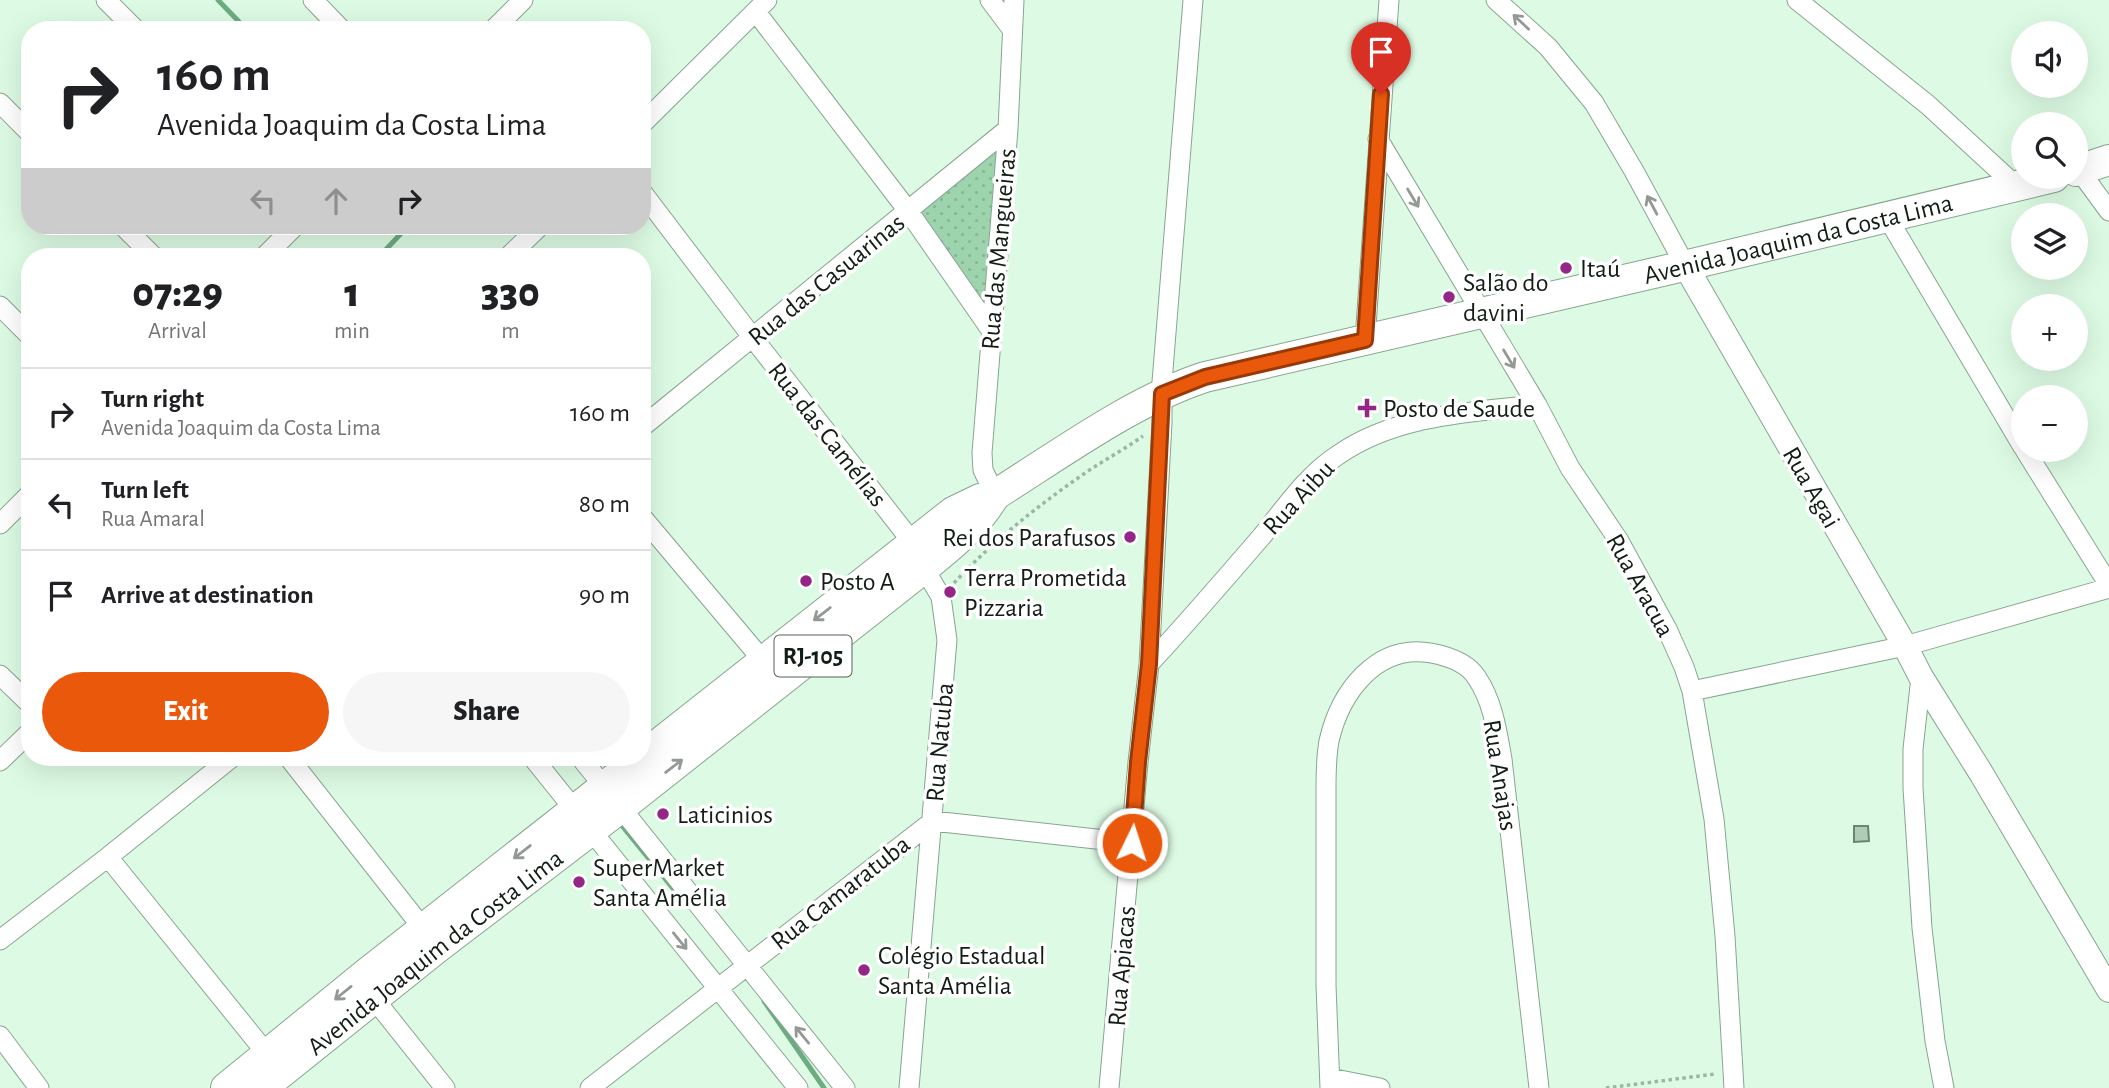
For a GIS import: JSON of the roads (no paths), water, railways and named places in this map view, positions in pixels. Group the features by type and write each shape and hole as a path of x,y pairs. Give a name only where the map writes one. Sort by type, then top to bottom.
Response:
{"main road":[{"name":"Avenida Joaquim da Costa Lima","path":"2088,167 2109,160"},
{"name":"Avenida Joaquim da Costa Lima","path":"226,1088 267,1054 431,938 919,556 964,536 985,513 995,495 1205,377 2011,188"},
{"name":"Avenida Joaquim da Costa Lima","path":"651,751 772,671"},
{"name":"Avenida Joaquim da Costa Lima","path":"612,798 635,766"},
{"name":"Avenida Joaquim da Costa Lima","path":"262,1088 374,1000 431,938"}],"street":[{"path":"106,0 127,21"},
{"path":"313,0 333,21"},
{"path":"990,0 1011,28"},
{"name":"Rua das Mangueiras","path":"995,495 983,470 982,453 1008,129 1014,0"},
{"name":"Rua Apiacas","path":"1109,1088 1149,664 1162,400 1193,0"},
{"path":"1365,340 1389,0"},
{"name":"Rua Agai","path":"1496,0 1548,47 1594,103 1921,677 1995,796 2109,990"},
{"path":"1797,0 1928,105 2011,181"},
{"path":"501,21 520,1"},
{"path":"651,115 762,6 991,330"},
{"path":"0,103 21,124"},
{"name":"Rua das Casuarinas","path":"651,420 1008,129"},
{"name":"Rua Aracua","path":"1378,139 1537,405 1570,468 1634,567 1684,667 1692,691 1715,832 1726,936 1733,1080"},
{"path":"2086,189 2109,211"},
{"name":"Rua das Camélias","path":"651,203 919,556"},
{"path":"1887,216 2011,426"},
{"path":"131,235 145,248"},
{"path":"273,248 286,235"},
{"path":"517,248 531,235"},
{"path":"0,306 21,327"},
{"name":"Rua Aibu","path":"1149,664 1205,603 1315,473 1338,454 1373,436 1405,425 1453,414 1537,405"},
{"path":"1692,691 1905,646 2109,587 2033,462"},
{"path":"0,524 21,503"},
{"path":"651,528 772,671"},
{"name":"Rua Natuba","path":"909,1088 947,640 941,597 919,556"},
{"name":"Rua Anajas","path":"1330,1083 1326,985 1326,757 1341,704 1357,683 1377,663 1391,656 1423,652 1442,655 1463,664 1476,676 1496,720 1539,1088"},
{"path":"0,675 21,695"},
{"path":"1921,677 1913,749 1913,788 1922,928 1935,1041 1944,1088"},
{"path":"0,761 21,741"},
{"path":"0,940 221,766"},
{"path":"295,766 431,938"},
{"path":"539,766 798,1088"},
{"path":"587,766 845,1088"},
{"name":"Rua Camaratuba","path":"590,1088 933,821 1132,843"},
{"path":"108,857 267,1054"},
{"path":"374,1000 445,1088"},
{"path":"0,1036 39,1088"},
{"path":"1330,1083 1380,1088"}],"waterway":[{"path":"218,0 238,21"},
{"path":"387,248 400,235"},
{"path":"619,822 688,907"},
{"path":"764,1001 824,1088"}],"place":[{"name":"Itaú","path":"1566,268"},
{"name":"Salão do davini","path":"1449,297"},
{"name":"Posto de Saude","path":"1367,408"},
{"name":"Rei dos Parafusos","path":"1130,537"},
{"name":"Posto A","path":"806,581"},
{"name":"Terra Prometida Pizzaria","path":"950,592"},
{"name":"Laticinios","path":"663,814"},
{"name":"SuperMarket Santa Amélia","path":"579,882"},
{"name":"Colégio Estadual Santa Amélia","path":"864,970"}]}
